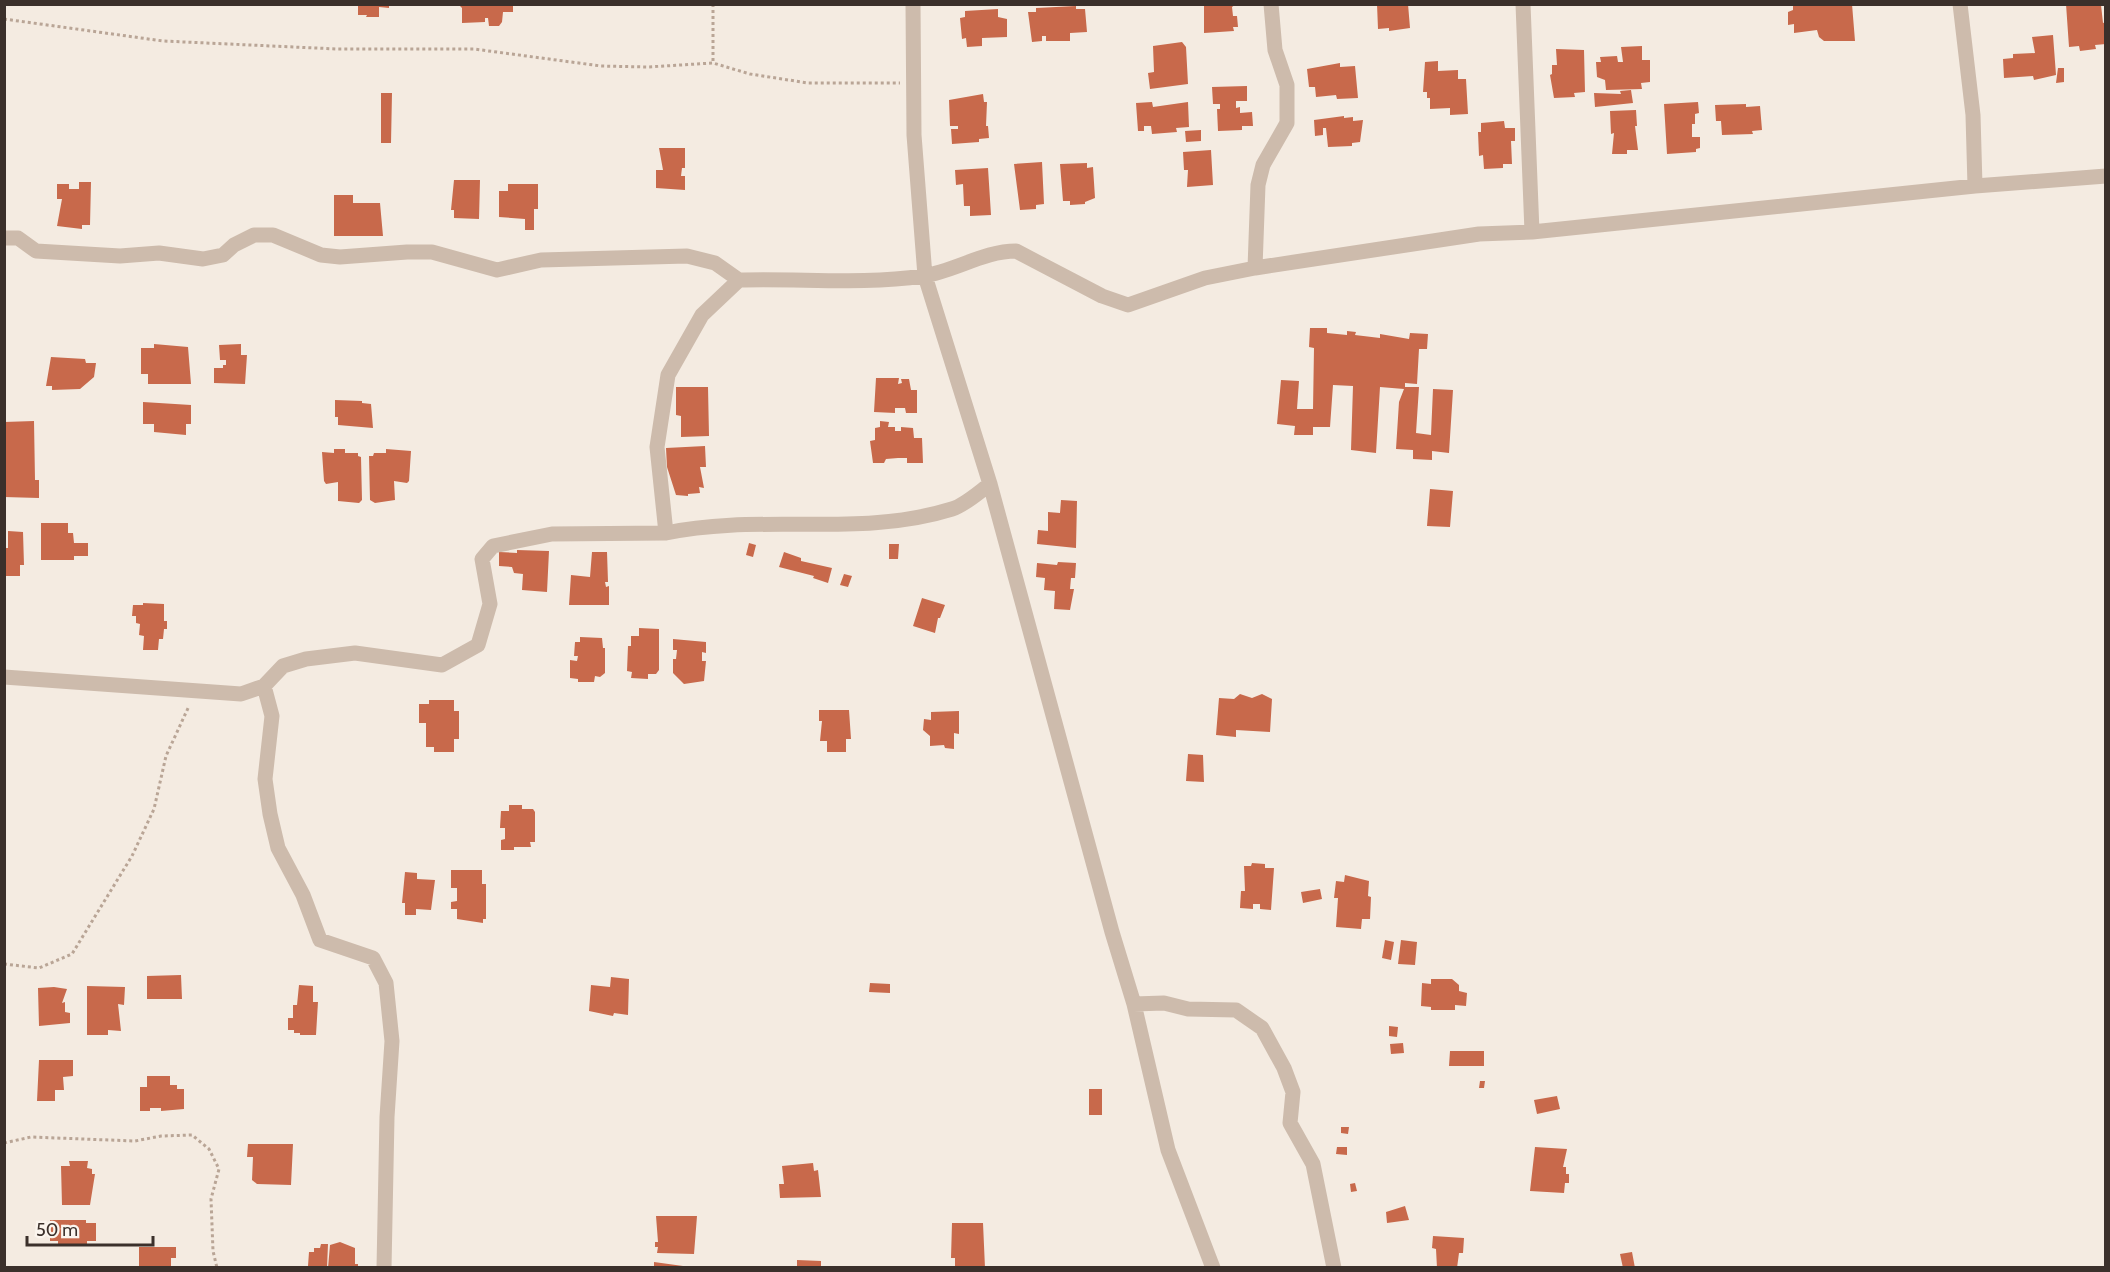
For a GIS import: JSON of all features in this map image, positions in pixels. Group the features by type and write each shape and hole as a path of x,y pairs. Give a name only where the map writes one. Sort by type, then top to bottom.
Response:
{"street":[{"path":"913,4 914,135 925,276 990,484 1112,932 1134,1004 1168,1150 1213,1268"},
{"path":"1255,268 1258,185 1263,165 1275,150 1287,123 1287,85 1275,50 1271,4"},
{"path":"1523,4 1532,232"},
{"path":"1960,4 1973,115 1975,186"},
{"path":"4,238 18,238 36,251 120,256 159,253 203,259 223,255 234,245 254,235 273,235 321,255 340,257 432,252 497,270 541,260 687,256 715,263 739,280 857,281 925,276 1002,251 1016,251 1081,286 1128,305 1205,278 1255,268 1479,234 1532,232 1975,186 2106,176"},
{"path":"666,533 657,447 668,375 702,315 739,280"},
{"path":"4,677 241,694 264,686 283,666 306,659 355,653 442,665 478,645 490,604 482,560 494,546 552,534 666,533 736,525 902,520 955,508 990,484"},
{"path":"264,686 272,716 265,779 278,848 303,895 320,940 374,958 386,983 392,1041 387,1117 384,1268"},
{"path":"1134,1004 1164,1003 1188,1009 1236,1011 1262,1028 1284,1068 1293,1092 1290,1123 1313,1164 1334,1268"}],"path":[{"path":"713,4 713,63"},
{"path":"4,20 163,41 326,48 474,49 601,66 648,67 713,63 750,74 808,83 914,83"},
{"path":"4,964 39,968 72,954 137,846 154,809 166,756 196,691"},
{"path":"4,1143 31,1137 135,1141 161,1136 192,1135 209,1149 219,1169 211,1199 217,1268"}],"building":[{"path":"358,4 389,4 389,8 379,7 379,17 366,17 367,15 358,15"},
{"path":"458,4 513,4 513,12 503,12 499,26 489,26 488,18 485,18 485,22 462,23 462,8"},
{"path":"1204,4 1236,4 1232,7 1233,16 1237,16 1238,27 1233,27 1234,31 1204,33"},
{"path":"1377,4 1408,4 1410,28 1389,31 1389,28 1378,29"},
{"path":"1793,4 1852,4 1855,41 1824,41 1819,37 1817,30 1794,33 1794,24 1788,25 1788,12 1793,10"},
{"path":"2066,4 2101,5 2103,23 2106,22 2106,44 2095,45 2096,49 2080,51 2079,46 2069,47"},
{"path":"1076,6 1076,9 1085,9 1087,32 1070,33 1070,41 1046,41 1046,36 1042,36 1042,41 1032,42 1028,12 1036,12 1036,8"},
{"path":"998,9 998,17 1007,19 1007,37 982,38 982,46 967,47 966,38 962,39 960,18 965,17 965,11"},
{"path":"2053,35 2056,75 2034,80 2033,76 2004,78 2003,59 2013,58 2013,54 2035,53 2032,37"},
{"path":"1182,42 1186,47 1188,84 1150,89 1148,73 1154,72 1153,46"},
{"path":"1642,46 1642,60 1650,60 1650,82 1641,83 1642,89 1606,90 1605,80 1597,77 1596,62 1601,62 1600,57 1617,56 1618,62 1623,62 1621,47"},
{"path":"1556,49 1584,50 1585,92 1574,93 1575,97 1554,98 1550,75 1552,65 1557,65"},
{"path":"1438,61 1438,71 1458,70 1458,79 1466,79 1468,114 1450,115 1450,108 1430,109 1430,98 1427,98 1427,92 1423,92 1425,62"},
{"path":"1340,63 1340,67 1355,66 1358,98 1337,99 1336,95 1316,97 1315,87 1309,87 1307,69"},
{"path":"2058,68 2064,68 2064,82 2056,83"},
{"path":"1247,86 1247,101 1236,101 1236,108 1240,107 1240,113 1252,112 1253,126 1242,126 1242,130 1218,131 1217,109 1220,109 1220,104 1213,104 1212,87"},
{"path":"1631,90 1633,103 1595,107 1594,93 1621,94 1620,91"},
{"path":"381,93 392,93 391,143 381,143"},
{"path":"983,94 984,102 987,102 986,126 988,126 989,138 979,139 979,142 952,144 951,129 958,129 958,126 950,126 949,100"},
{"path":"1152,102 1153,107 1188,102 1189,127 1176,128 1177,132 1152,134 1151,126 1144,126 1144,131 1138,131 1136,103"},
{"path":"1698,102 1699,113 1695,114 1695,124 1692,124 1692,137 1700,137 1700,148 1696,149 1696,152 1667,154 1664,104"},
{"path":"1746,104 1746,107 1760,106 1762,130 1752,131 1753,134 1722,135 1721,121 1716,121 1715,105"},
{"path":"1636,110 1638,150 1627,150 1627,154 1612,154 1614,133 1611,134 1610,111"},
{"path":"1344,116 1344,118 1353,117 1353,121 1363,120 1360,142 1352,143 1352,146 1328,147 1326,128 1323,128 1323,135 1315,136 1314,120"},
{"path":"1504,121 1505,128 1515,128 1515,141 1511,141 1512,164 1503,164 1503,168 1484,169 1483,155 1479,156 1478,132 1481,132 1481,123"},
{"path":"1201,130 1201,141 1186,142 1185,131"},
{"path":"659,148 685,148 685,168 682,168 681,176 685,176 685,190 656,188 656,170 663,170"},
{"path":"1211,150 1213,185 1187,187 1188,170 1184,170 1183,152"},
{"path":"1042,162 1044,204 1036,205 1036,209 1020,210 1014,164"},
{"path":"1087,163 1087,168 1093,167 1095,198 1085,204 1070,205 1070,201 1063,201 1060,164"},
{"path":"988,168 991,215 970,216 970,206 964,206 963,184 956,185 955,170"},
{"path":"454,180 480,180 479,219 454,218 454,210 451,210"},
{"path":"79,182 91,182 90,225 82,225 82,229 57,226 62,199 57,199 57,184 69,184 69,189 79,189"},
{"path":"508,184 538,184 538,209 534,209 534,230 525,230 525,219 499,217 499,191 508,191"},
{"path":"334,195 353,195 353,203 380,203 383,236 334,236"},
{"path":"1310,328 1327,328 1327,333 1347,335 1347,331 1356,332 1355,335 1380,338 1380,334 1409,339 1410,333 1428,334 1427,349 1419,349 1417,384 1405,383 1405,387 1419,387 1416,433 1431,435 1433,389 1453,390 1449,453 1432,451 1432,460 1413,459 1413,450 1396,449 1399,402 1404,389 1380,387 1376,453 1351,450 1353,386 1333,385 1330,427 1313,427 1313,435 1294,435 1295,426 1277,424 1281,380 1299,381 1297,409 1313,409 1314,348 1309,347"},
{"path":"154,344 188,347 191,384 148,384 148,374 141,374 141,348 154,348"},
{"path":"241,344 241,355 247,355 245,384 214,383 214,368 223,368 223,365 226,365 226,360 220,360 219,345"},
{"path":"51,357 85,359 86,363 96,363 94,377 80,389 52,390 52,386 46,386"},
{"path":"876,378 899,378 898,384 902,383 901,379 909,379 911,390 917,390 917,413 906,413 905,408 895,408 895,413 874,412"},
{"path":"676,387 708,387 709,436 681,437 681,416 676,415"},
{"path":"335,400 362,401 362,403 371,404 373,428 338,425 338,417 335,417"},
{"path":"143,402 191,405 191,424 186,424 186,435 154,432 154,424 143,424"},
{"path":"34,421 35,480 39,480 39,498 4,497 4,422"},
{"path":"880,421 889,422 888,427 895,427 895,431 901,431 901,427 913,428 914,438 922,438 923,463 907,463 907,458 898,458 886,459 884,463 873,463 870,441 875,440 875,428 880,427"},
{"path":"705,446 706,467 700,467 704,488 699,487 700,493 688,494 688,496 676,495 667,467 666,448"},
{"path":"334,449 345,449 345,453 358,453 361,457 362,500 359,503 338,501 338,482 326,484 324,481 322,452 334,453"},
{"path":"386,449 411,451 409,481 407,483 394,481 395,500 375,503 370,500 369,456 373,456 374,453 386,453"},
{"path":"1430,489 1453,491 1450,527 1427,526"},
{"path":"1061,500 1077,501 1076,548 1037,544 1038,530 1048,531 1048,512 1060,513"},
{"path":"41,523 68,523 68,533 73,533 74,543 88,543 88,556 74,556 74,560 41,560"},
{"path":"8,531 23,532 24,565 20,565 20,576 4,576 4,548 8,548"},
{"path":"749,543 756,545 753,557 746,555"},
{"path":"889,544 899,544 898,559 889,559"},
{"path":"517,550 549,551 547,592 522,590 523,574 514,573 512,567 499,566 499,552 517,553"},
{"path":"592,552 607,552 608,582 605,582 606,587 609,586 609,605 569,605 571,575 590,577"},
{"path":"784,552 801,558 801,561 832,568 828,583 813,578 814,576 779,567"},
{"path":"1058,562 1076,563 1075,578 1071,578 1070,589 1074,589 1070,610 1054,609 1055,591 1044,590 1045,578 1036,577 1037,563 1057,565"},
{"path":"844,574 852,576 848,587 840,585"},
{"path":"922,598 945,605 938,618 935,633 913,626"},
{"path":"143,603 164,604 164,621 167,621 167,629 164,629 163,639 159,639 158,650 143,650 144,636 139,635 140,624 136,623 136,616 132,616 133,605 143,605"},
{"path":"639,628 659,629 659,670 656,674 648,674 648,679 631,678 632,672 627,671 628,646 631,646 631,636 639,636"},
{"path":"580,637 602,638 603,648 605,648 605,673 600,677 595,676 594,682 578,682 578,679 570,678 570,660 577,661 578,656 574,656 575,642 580,642"},
{"path":"673,639 706,642 706,653 702,652 702,661 706,661 704,681 684,684 673,673 673,659 676,659 677,650 673,650"},
{"path":"1240,694 1252,698 1262,694 1272,699 1270,732 1236,730 1236,737 1216,735 1219,698 1234,699"},
{"path":"429,700 454,700 454,711 459,711 459,739 454,739 454,752 434,752 434,747 426,747 426,723 419,723 419,704 429,704"},
{"path":"819,710 849,710 851,739 846,739 846,752 827,752 827,741 820,741 822,721 819,721"},
{"path":"959,711 959,734 954,733 954,749 945,748 944,745 930,746 930,736 923,730 924,719 931,720 931,712"},
{"path":"1188,754 1203,755 1204,782 1186,781"},
{"path":"509,805 522,805 522,809 533,809 535,812 535,842 530,842 531,847 501,850 501,840 505,839 505,828 500,828 501,811 509,811"},
{"path":"1252,863 1265,864 1265,868 1274,868 1271,910 1260,909 1260,904 1253,904 1253,909 1240,908 1241,891 1245,891 1244,866 1251,866"},
{"path":"451,870 482,870 482,884 486,884 486,919 483,919 483,923 457,919 457,909 451,909 451,902 457,901 457,888 451,888"},
{"path":"405,872 417,873 417,879 435,880 431,910 416,909 416,915 405,915 405,903 402,903"},
{"path":"1345,875 1369,881 1370,919 1362,919 1361,929 1336,927 1338,898 1334,898 1336,881 1344,882"},
{"path":"1320,889 1322,899 1303,903 1301,892"},
{"path":"1385,940 1394,942 1391,960 1382,958"},
{"path":"1401,940 1417,942 1415,965 1398,964"},
{"path":"181,975 182,999 147,999 147,976"},
{"path":"611,977 629,979 628,1015 614,1013 613,1016 589,1011 591,985 610,987"},
{"path":"1431,979 1452,979 1459,985 1459,991 1467,993 1466,1006 1455,1005 1455,1010 1431,1010 1431,1007 1421,1006 1422,983 1431,984"},
{"path":"870,983 890,984 890,993 869,992"},
{"path":"299,985 313,986 313,1002 318,1002 316,1035 300,1035 300,1033 294,1033 294,1030 288,1030 288,1018 293,1018 293,1005 297,1005"},
{"path":"87,986 125,987 124,1005 118,1004 121,1031 108,1030 108,1035 87,1035"},
{"path":"38,988 67,989 62,1003 65,1002 65,1012 70,1013 70,1023 39,1026"},
{"path":"1389,1026 1398,1027 1397,1037 1389,1036"},
{"path":"1403,1043 1404,1053 1391,1054 1390,1044"},
{"path":"1450,1051 1484,1051 1484,1066 1449,1066"},
{"path":"39,1060 73,1060 73,1076 63,1077 64,1090 55,1090 55,1101 37,1101"},
{"path":"147,1076 170,1076 170,1085 177,1085 177,1089 184,1089 184,1109 161,1111 161,1108 150,1108 150,1111 140,1111 140,1087 147,1087"},
{"path":"1480,1081 1485,1081 1484,1088 1479,1088"},
{"path":"1089,1089 1102,1089 1102,1115 1089,1115"},
{"path":"1557,1096 1560,1109 1537,1114 1534,1100"},
{"path":"1341,1127 1349,1127 1348,1134 1341,1133"},
{"path":"248,1144 293,1144 291,1185 257,1184 252,1180 253,1157 247,1157"},
{"path":"1337,1147 1347,1147 1347,1155 1336,1154"},
{"path":"1535,1147 1567,1149 1563,1167 1566,1167 1566,1174 1569,1174 1569,1183 1565,1183 1564,1193 1530,1191"},
{"path":"69,1161 88,1161 87,1168 92,1169 92,1174 95,1174 90,1205 62,1205 61,1166 70,1166"},
{"path":"813,1163 814,1171 818,1170 821,1197 780,1198 779,1184 784,1184 782,1166"},
{"path":"1355,1183 1357,1191 1351,1192 1350,1184"},
{"path":"1405,1206 1409,1220 1387,1223 1386,1212"},
{"path":"656,1216 697,1216 694,1254 657,1253 658,1247 655,1247 655,1242 658,1242"},
{"path":"50,1220 86,1220 86,1223 96,1223 96,1241 87,1241 87,1245 58,1245 58,1241 50,1241"},
{"path":"952,1223 983,1223 985,1268 955,1268 955,1258 951,1258"},
{"path":"1433,1236 1464,1238 1463,1253 1459,1253 1457,1268 1437,1268 1436,1249 1432,1248"},
{"path":"340,1242 355,1248 355,1264 358,1264 358,1268 328,1268 330,1245"},
{"path":"321,1244 328,1244 327,1268 308,1266 309,1252 314,1252 314,1248 320,1248"},
{"path":"139,1247 176,1247 176,1258 171,1258 171,1268 139,1268"},
{"path":"1632,1252 1635,1268 1623,1268 1620,1254"},
{"path":"797,1260 821,1261 821,1268 797,1268"},
{"path":"654,1262 683,1266 683,1268 654,1268"}]}
